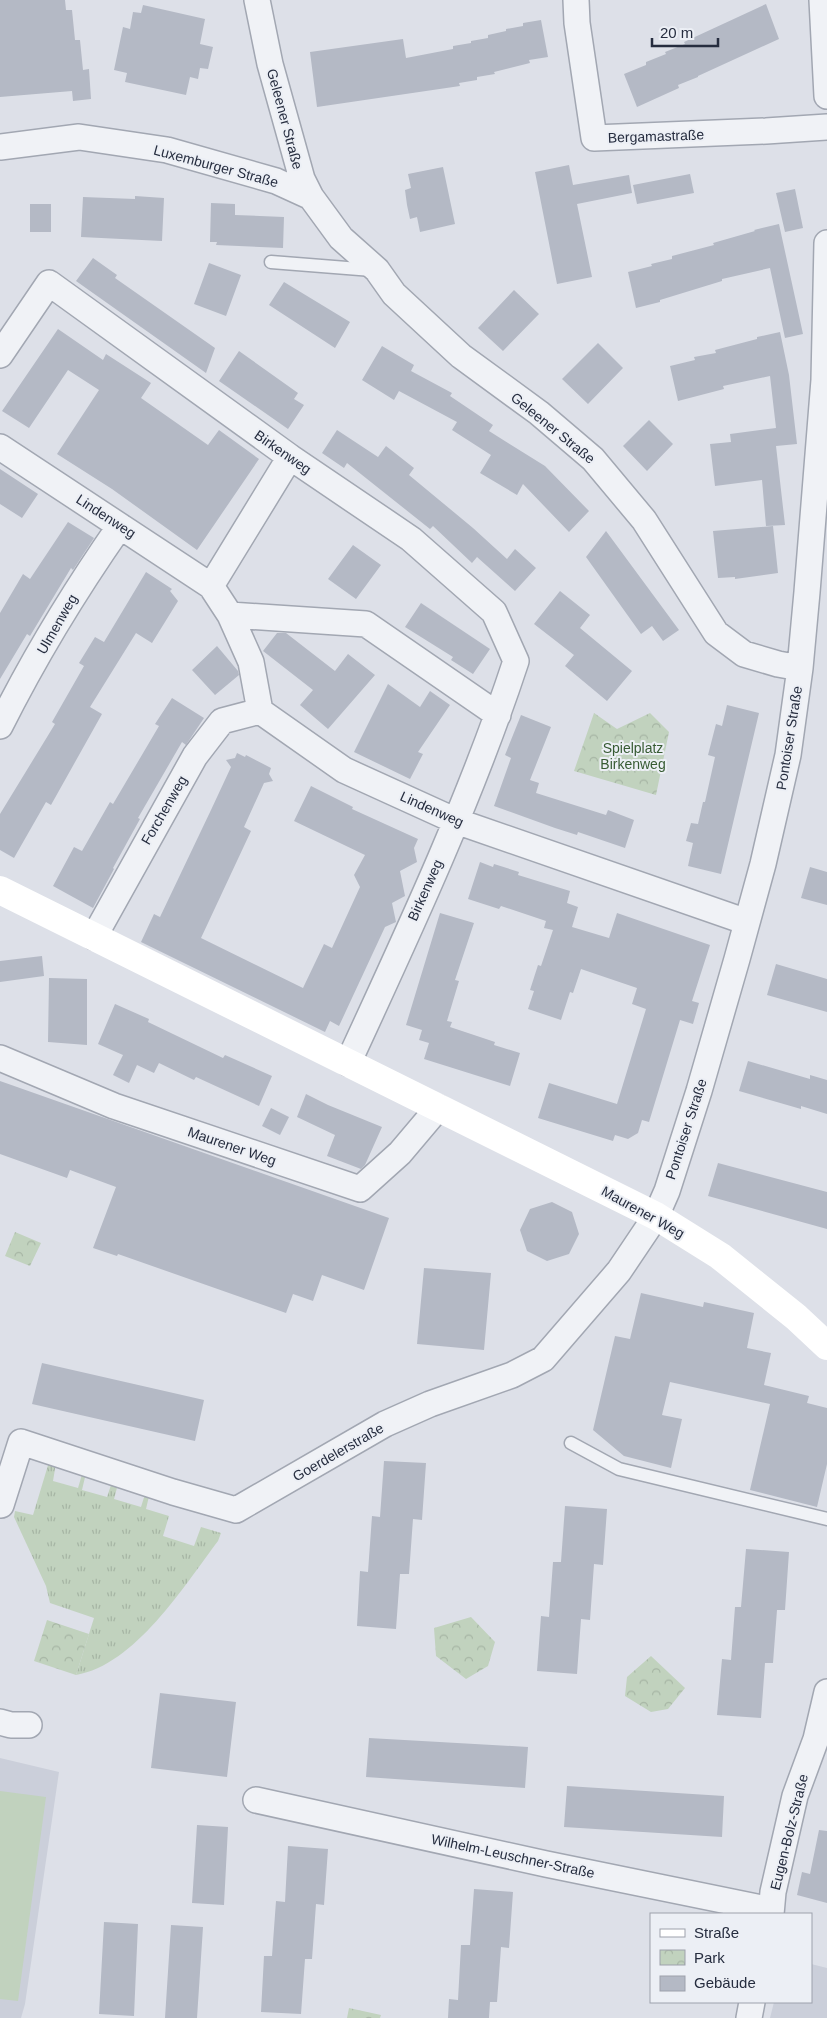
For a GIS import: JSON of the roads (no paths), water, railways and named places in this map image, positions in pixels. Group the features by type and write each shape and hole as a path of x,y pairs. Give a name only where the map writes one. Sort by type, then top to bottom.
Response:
{"street":[{"name":"Geleener Straße","path":"257,0 270,64 302,179 311,196 341,238 377,270 394,294 461,356 539,413 594,459 644,520 716,633 744,654 800,668"},
{"name":"Bergamastraße","path":"576,0 577,23 594,138 738,133 827,127"},
{"path":"822,0 827,96"},
{"name":"Luxemburger Straße","path":"0,147 79,137 167,150 276,181 311,196"},
{"name":"Pontoiser Straße","path":"656,1216 667,1191 699,1091 771,833 788,755 800,668 824,380 827,243"},
{"name":"Birkenweg","path":"0,355 49,283 290,457 411,539 494,612 516,661 498,715 456,821 348,1062"},
{"name":"Lindenweg","path":"0,447 211,586 230,615 251,662 260,711 344,770 456,821 747,922"},
{"path":"211,586 290,457"},
{"name":"Ulmenweg","path":"0,726 17,693 88,572 120,526"},
{"path":"230,615 366,624 498,715"},
{"name":"Forchenweg","path":"94,937 195,756 222,721 260,711"},
{"name":"Maurener Weg","path":"0,890 656,1216 720,1256 796,1317 827,1346"},
{"name":"Maurener Weg","path":"0,1058 114,1106 360,1189 400,1153 438,1108"},
{"name":"Goerdelerstraße","path":"1,1504 21,1442 173,1492 236,1510 385,1424 430,1404 512,1375 543,1359 620,1271 656,1216"},
{"name":"Eugen-Bolz-Straße","path":"771,1912 773,1892 795,1796 816,1739 827,1692"},
{"path":"0,1722 11,1725 29,1725"},
{"name":"Wilhelm-Leuschner-Straße","path":"256,1800 771,1912"},
{"path":"749,2018 752,2003"}],"lane":[{"path":"271,262 377,270"},
{"path":"571,1443 619,1469 827,1519"}],"park label":[{"name":"Spielplatz Birkenweg","path":"633,756"}]}
